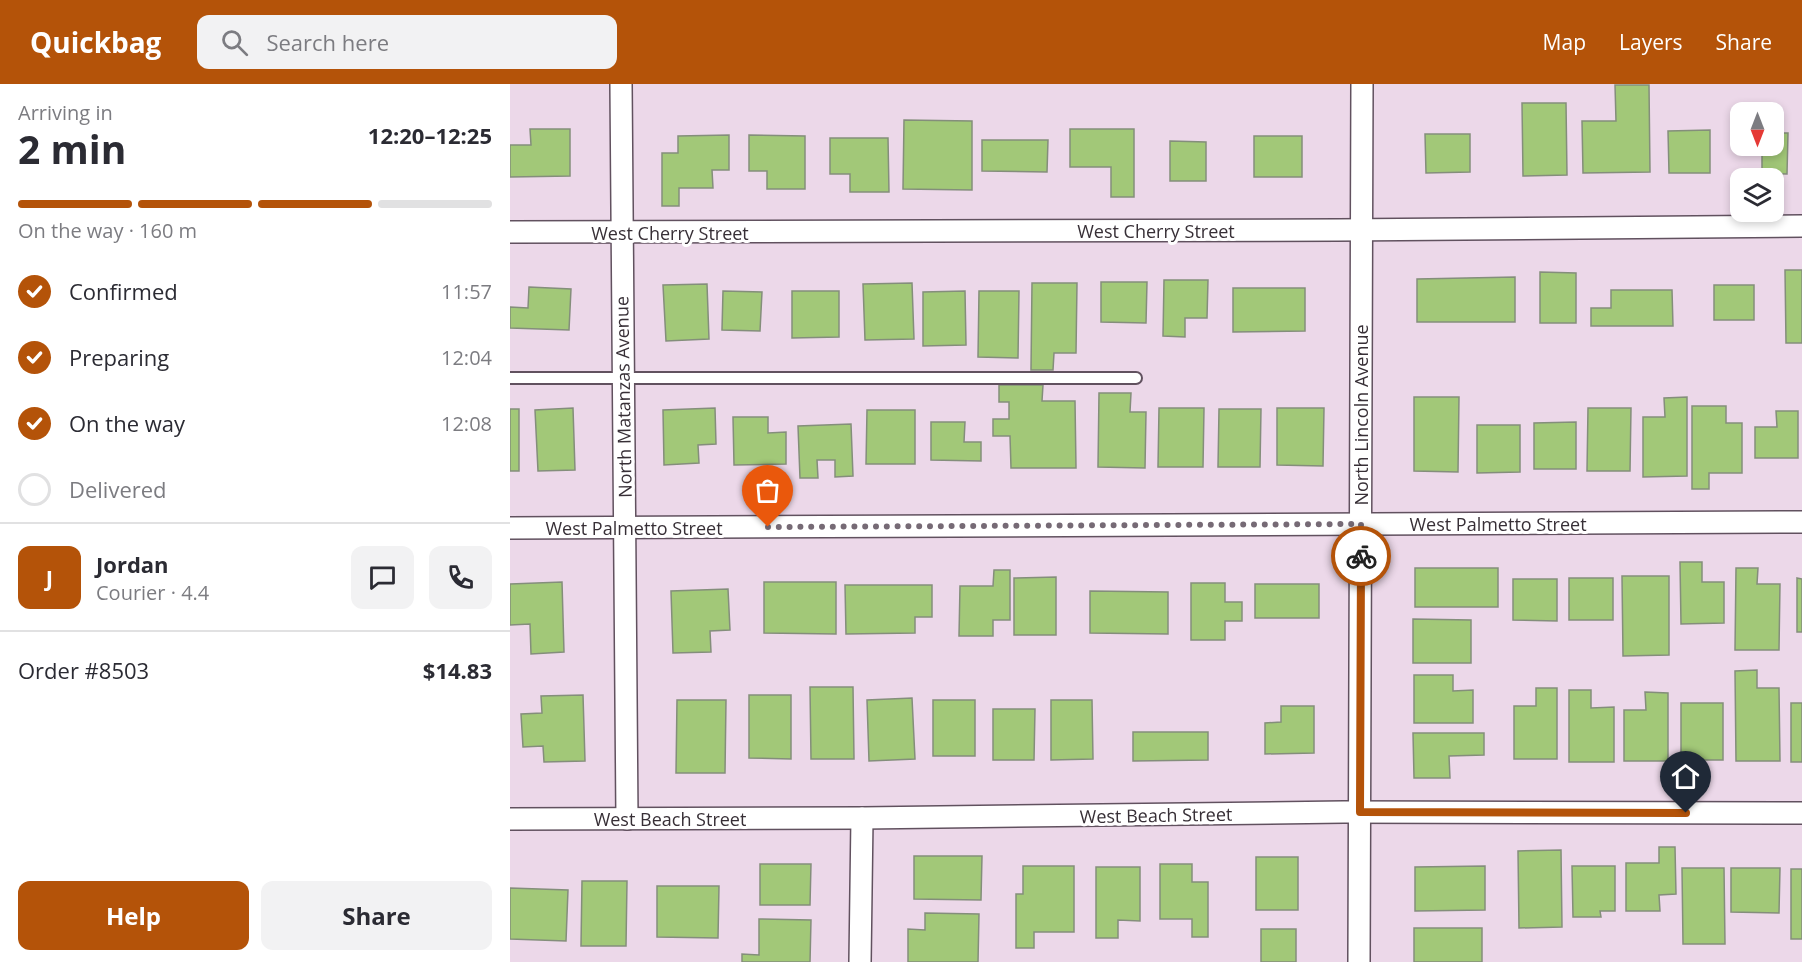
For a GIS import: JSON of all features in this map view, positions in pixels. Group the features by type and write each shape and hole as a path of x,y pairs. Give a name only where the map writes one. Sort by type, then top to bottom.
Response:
{"street":[{"name":"North Matanzas Avenue","path":"621,84 627,819"},
{"name":"North Lincoln Avenue","path":"1359,962 1362,84"},
{"name":"West Cherry Street","path":"510,232 1362,230 1802,226"},
{"name":"West Palmetto Street","path":"510,528 1802,522"},
{"name":"West Beach Street","path":"510,819 862,818 1360,812 1802,813"},
{"path":"860,962 862,818"}],"lane":[{"path":"510,378 1136,378"}],"building":[{"path":"1615,85 1649,85 1650,172 1583,173 1582,121 1616,121"},
{"path":"1522,103 1566,103 1567,175 1523,176"},
{"path":"904,120 972,121 972,190 903,189"},
{"path":"530,129 570,129 570,176 510,177 510,145 531,145"},
{"path":"1070,129 1134,129 1134,197 1111,197 1111,167 1070,167"},
{"path":"1710,130 1710,173 1669,173 1668,131"},
{"path":"1784,133 1788,133 1787,174 1784,174 1784,168 1762,168 1762,156 1784,156"},
{"path":"1425,134 1470,134 1470,172 1426,173"},
{"path":"729,135 729,170 712,170 713,188 679,188 679,206 662,206 662,153 678,153 678,136"},
{"path":"749,135 805,136 805,189 767,189 767,171 749,171"},
{"path":"1254,136 1302,136 1302,177 1254,177"},
{"path":"830,138 888,138 889,192 850,192 850,174 830,174"},
{"path":"982,140 1048,140 1047,172 982,171"},
{"path":"1170,141 1206,142 1206,181 1170,181"},
{"path":"1785,270 1802,270 1802,343 1786,343"},
{"path":"1540,272 1576,273 1576,323 1540,323"},
{"path":"1515,277 1515,322 1417,322 1417,279"},
{"path":"1164,280 1208,280 1207,318 1185,318 1185,337 1163,336"},
{"path":"1101,282 1147,282 1146,323 1101,322"},
{"path":"912,283 914,339 865,340 863,284"},
{"path":"1032,283 1077,283 1076,353 1054,353 1053,370 1031,370"},
{"path":"707,284 709,339 666,341 663,285"},
{"path":"1714,285 1754,285 1754,320 1714,320"},
{"path":"529,287 571,289 569,330 510,328 510,307 528,308"},
{"path":"1233,288 1305,288 1305,331 1233,332"},
{"path":"1611,290 1672,290 1673,326 1591,326 1591,308 1611,308"},
{"path":"723,291 762,292 760,331 722,330"},
{"path":"792,291 839,291 839,337 792,338"},
{"path":"965,291 966,345 923,346 923,292"},
{"path":"979,291 1019,291 1018,358 978,357"},
{"path":"999,385 1043,385 1042,401 1075,401 1076,468 1011,468 1010,436 993,436 993,419 1009,419 1009,402 999,402"},
{"path":"1099,393 1131,393 1130,412 1146,412 1145,468 1098,467"},
{"path":"1414,397 1459,397 1458,472 1414,471"},
{"path":"1687,397 1687,476 1643,477 1643,417 1665,417 1664,398"},
{"path":"1692,406 1726,406 1726,423 1742,423 1742,473 1709,473 1709,489 1692,489"},
{"path":"573,408 575,470 538,471 535,410"},
{"path":"715,408 716,444 698,445 699,463 664,465 663,410"},
{"path":"1159,408 1204,408 1203,467 1158,467"},
{"path":"1277,408 1324,408 1323,466 1277,465"},
{"path":"1588,408 1631,408 1630,471 1587,471"},
{"path":"510,409 519,409 519,471 510,471"},
{"path":"1219,409 1261,409 1260,467 1218,467"},
{"path":"867,410 915,410 915,464 866,464"},
{"path":"1776,411 1798,411 1798,458 1755,458 1755,427 1777,427"},
{"path":"733,417 768,417 768,433 786,432 786,464 734,465"},
{"path":"931,422 965,422 964,442 981,442 981,461 931,460"},
{"path":"1576,422 1576,469 1534,469 1534,423"},
{"path":"851,424 853,476 835,477 835,460 817,460 818,478 800,478 798,426"},
{"path":"1477,425 1520,425 1520,472 1477,473"},
{"path":"1680,562 1702,562 1702,582 1724,582 1724,623 1681,624"},
{"path":"1415,568 1498,568 1498,607 1415,607"},
{"path":"1736,568 1758,568 1757,584 1780,584 1779,650 1735,650"},
{"path":"994,570 1010,570 1010,620 993,620 993,636 959,636 960,586 993,586"},
{"path":"1622,576 1669,576 1669,655 1623,656"},
{"path":"1056,577 1056,635 1014,635 1014,578"},
{"path":"1569,578 1613,578 1613,620 1569,620"},
{"path":"1797,578 1802,579 1802,632 1797,632"},
{"path":"1513,579 1557,579 1557,621 1513,620"},
{"path":"562,582 564,652 531,654 530,624 510,625 510,584"},
{"path":"764,582 836,582 836,634 764,633"},
{"path":"1191,583 1225,583 1225,602 1242,602 1242,621 1225,621 1225,640 1191,640"},
{"path":"1255,584 1319,584 1319,618 1255,618"},
{"path":"845,585 932,585 932,617 915,617 915,633 846,634"},
{"path":"728,589 730,630 710,631 711,652 673,653 671,591"},
{"path":"1090,591 1168,592 1168,634 1090,633"},
{"path":"1413,619 1471,620 1471,663 1413,663"},
{"path":"1757,670 1757,688 1779,688 1780,761 1736,761 1735,671"},
{"path":"1414,675 1453,675 1453,691 1473,690 1473,723 1414,723"},
{"path":"810,687 853,687 854,759 811,759"},
{"path":"1536,688 1557,688 1557,759 1514,759 1514,706 1536,706"},
{"path":"1569,690 1591,690 1591,708 1614,707 1614,762 1569,762"},
{"path":"1645,692 1668,693 1668,761 1624,761 1624,710 1646,710"},
{"path":"583,695 585,761 544,762 543,746 523,747 521,714 542,713 541,696"},
{"path":"749,695 791,695 791,759 749,758"},
{"path":"912,698 915,759 869,761 867,700"},
{"path":"677,700 726,700 725,773 676,773"},
{"path":"933,700 975,700 975,756 933,756"},
{"path":"1051,700 1092,700 1093,759 1051,760"},
{"path":"1681,703 1723,703 1723,760 1681,760"},
{"path":"1791,703 1802,703 1802,762 1791,762"},
{"path":"1281,706 1314,706 1314,753 1265,754 1265,723 1281,722"},
{"path":"993,709 1035,709 1034,760 993,760"},
{"path":"1133,732 1208,732 1208,760 1133,761"},
{"path":"1413,733 1484,733 1484,755 1449,756 1450,778 1414,778"},
{"path":"1659,847 1675,847 1676,894 1659,895 1660,911 1626,911 1626,863 1659,863"},
{"path":"1561,850 1562,927 1519,928 1518,851"},
{"path":"914,856 982,856 981,900 914,899"},
{"path":"1256,857 1298,857 1298,910 1256,910"},
{"path":"760,864 811,864 810,905 760,905"},
{"path":"1160,864 1192,864 1192,882 1208,882 1208,937 1192,937 1192,919 1160,919"},
{"path":"1023,866 1074,866 1074,932 1034,932 1034,948 1016,948 1016,894 1023,894"},
{"path":"1485,866 1485,910 1415,911 1415,867"},
{"path":"1572,866 1615,866 1615,911 1600,911 1601,917 1573,917"},
{"path":"1096,867 1140,867 1140,921 1118,920 1118,938 1096,938"},
{"path":"1682,868 1724,868 1725,944 1683,944"},
{"path":"1731,868 1780,868 1779,913 1731,912"},
{"path":"1791,869 1802,869 1802,939 1791,939"},
{"path":"582,881 627,881 626,946 581,946"},
{"path":"657,886 719,886 718,938 657,937"},
{"path":"510,888 568,890 566,941 510,939"},
{"path":"925,913 979,914 978,962 908,962 908,929 925,930"},
{"path":"759,919 811,920 810,962 742,962 742,954 759,955"},
{"path":"1414,928 1482,928 1482,962 1414,962"},
{"path":"1261,929 1296,929 1296,962 1261,962"}],"way so far":[{"path":"768,527 1361,524 1361,556"}],"route":[{"path":"1361,556 1360,812 1686,813"}]}
